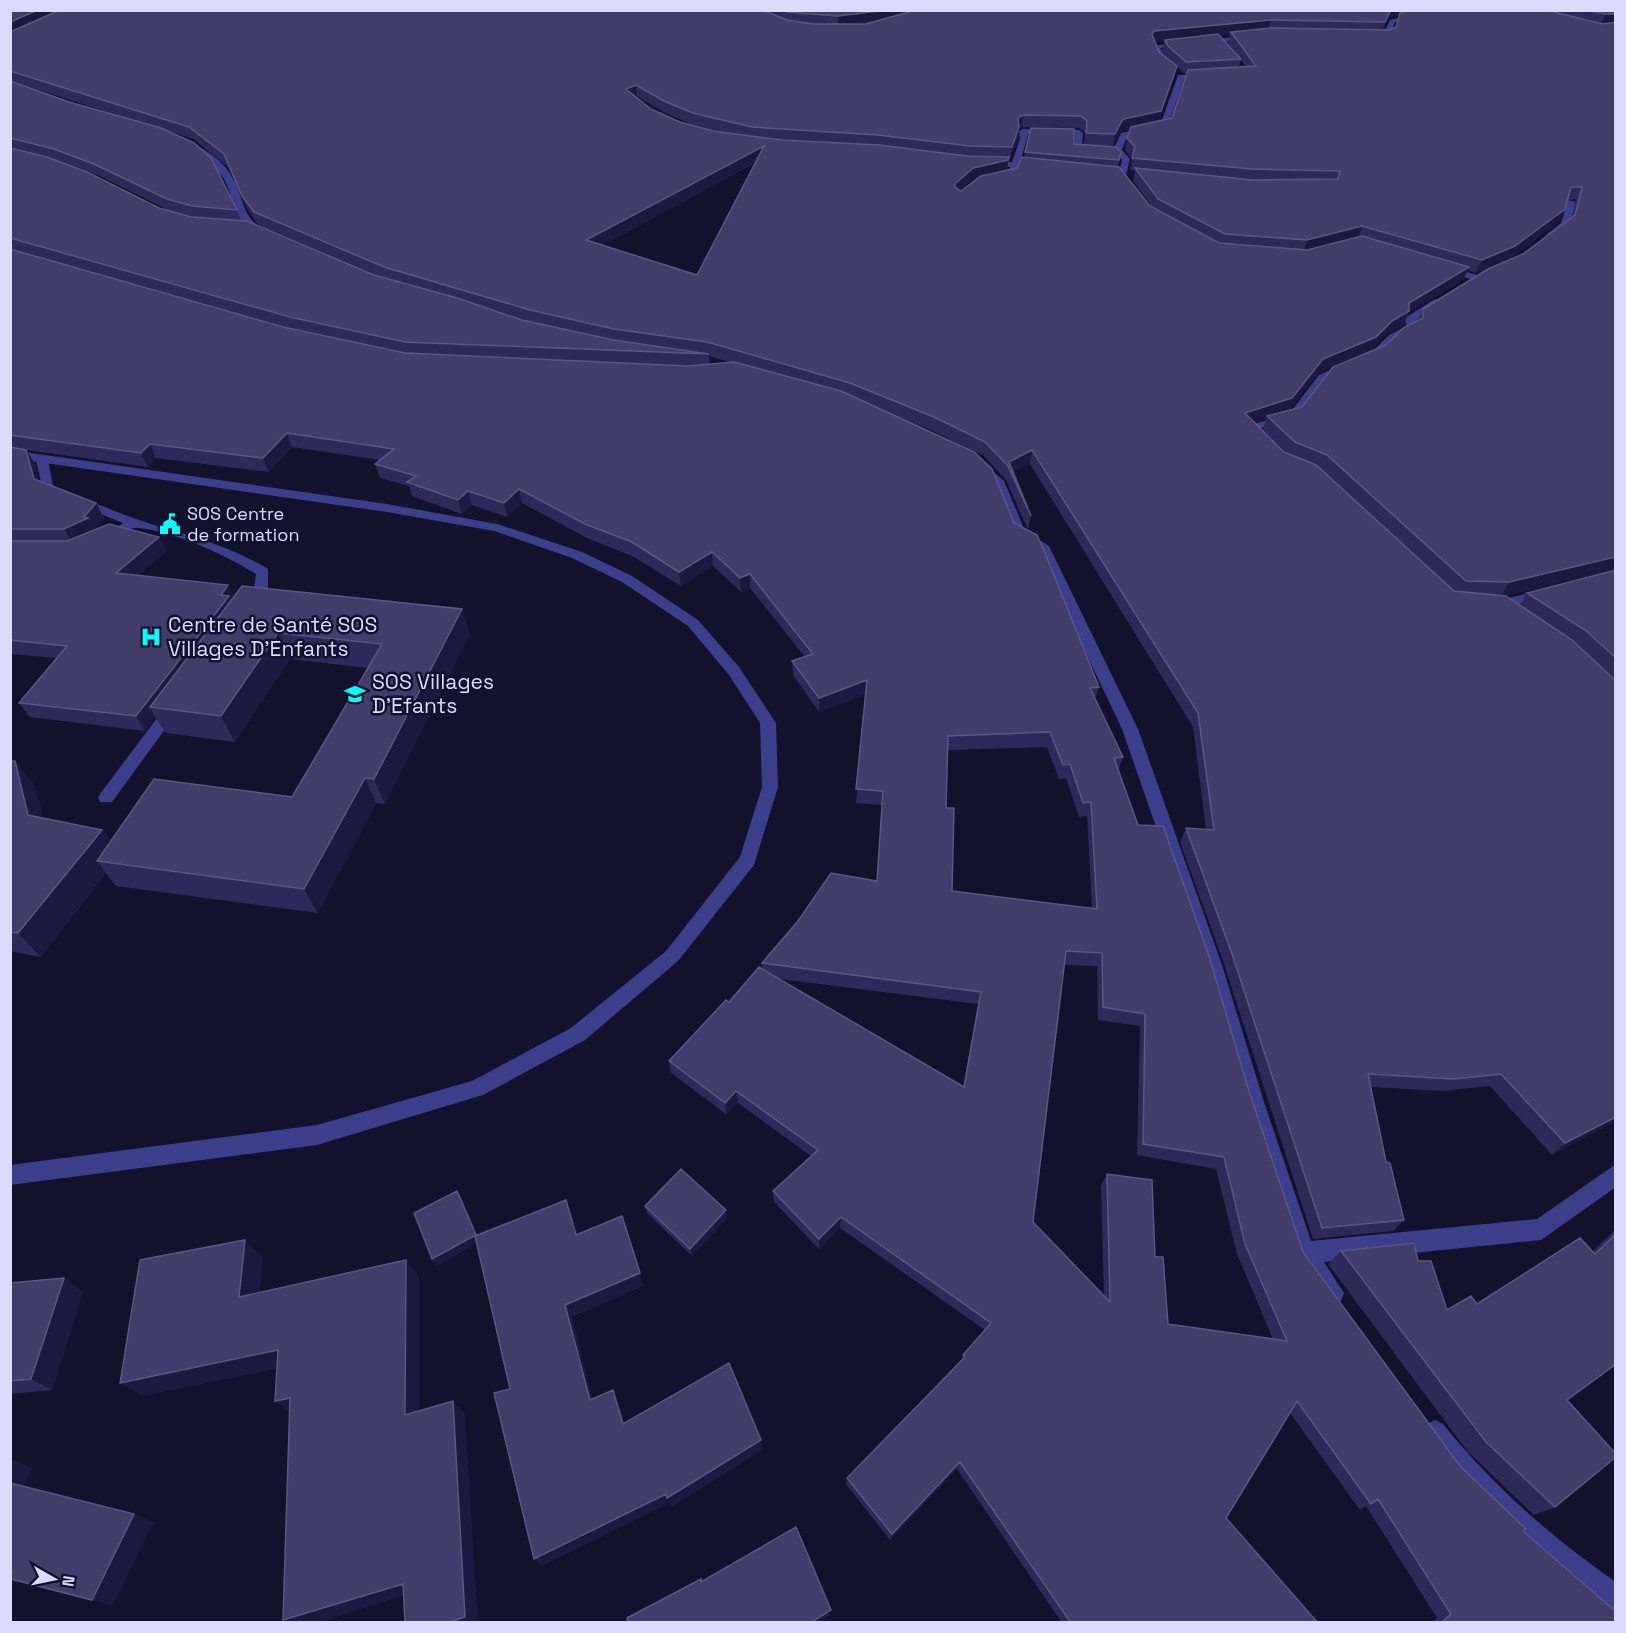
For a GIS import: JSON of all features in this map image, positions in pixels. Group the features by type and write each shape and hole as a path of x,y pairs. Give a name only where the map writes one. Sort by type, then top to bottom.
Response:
{"street":[{"path":"1360,38 1386,37 1392,21 1441,10"},
{"path":"1215,75 1181,77 1161,59 1155,46 1258,36"},
{"path":"1219,40 1227,48"},
{"path":"1117,151 1124,135 1164,127 1181,77"},
{"path":"1003,178 1012,176 1024,139 1023,130 1079,133 1077,149 1117,151 1126,159 1127,177 1139,199"},
{"path":"172,137 189,143 213,159 229,178 240,213 254,229"},
{"path":"972,163 1051,168"},
{"path":"1110,175 1127,177"},
{"path":"1538,244 1565,224 1571,202"},
{"path":"237,227 254,229 275,238"},
{"path":"1434,266 1477,279"},
{"path":"1263,441 1249,427 1293,417 1323,377 1376,354 1392,338 1412,327 1409,320 1448,296"},
{"path":"10,454 409,512 497,528 577,555 627,579 693,623 734,671 768,723 770,787 748,860 672,956 578,1035 476,1089 317,1135 10,1175"},
{"path":"970,458 978,461 998,481 1019,533 1042,546 1090,650 1130,729 1213,965 1254,1102 1304,1253 1342,1306"},
{"path":"42,460 47,488 135,523 180,534 246,561 263,572 261,590 240,618"},
{"path":"115,532 135,523"},
{"path":"1520,617 1495,603 1558,590"},
{"path":"106,798 183,694"},
{"path":"1304,1253 1541,1229 1616,1174"},
{"path":"1423,1416 1457,1461 1559,1559 1616,1598"}],"building":[{"path":"10,10 38,10 10,22"},
{"path":"60,10 762,10 787,20 813,24 866,24 916,10 1391,10 1385,22 1271,20 1154,31 1152,34 1159,52 1177,66 1161,111 1123,119 1115,134 1086,133 1087,121 1081,116 1023,115 1018,118 1019,127 1012,147 970,146 878,135 752,127 693,113 664,101 636,85 626,89 651,109 680,122 713,131 782,140 879,145 967,156 1009,157 1008,160 973,168 955,184 955,187 961,191 981,176 1017,168 1022,157 1119,167 1150,206 1219,243 1307,250 1362,236 1469,267 1409,303 1409,311 1392,321 1376,337 1323,359 1292,398 1245,413 1284,452 1316,465 1454,591 1506,596 1572,640 1616,681 1616,1117 1565,1143 1501,1074 1454,1079 1368,1074 1386,1162 1390,1163 1404,1220 1322,1228 1231,951 1186,828 1214,830 1198,713 1032,450 1009,462 1031,516 1008,466 985,442 934,417 850,383 707,342 614,329 530,310 384,267 254,212 242,196 224,154 189,127 10,71 10,32","holes":["764,146 697,275 586,240"]},
{"path":"784,10 887,10 838,16"},
{"path":"1412,10 1546,10 1603,24 1616,22 1616,557 1509,582 1466,581 1327,455 1295,442 1267,416 1302,407 1333,367 1386,345 1403,328 1423,318 1423,309 1488,269 1523,254 1575,215 1582,187 1571,187 1565,209 1515,246 1482,260 1362,226 1307,240 1225,234 1158,199 1135,168 1252,180 1338,179 1340,171 1252,169 1132,158 1135,147 1127,138 1131,127 1172,118 1188,70 1256,66 1231,32 1271,28 1390,30 1396,27 1400,13"},
{"path":"1585,10 1613,10 1616,14 1606,14"},
{"path":"1218,34 1241,59 1186,62 1168,46 1165,40"},
{"path":"10,81 69,102 161,128 194,143 211,158 237,210 192,206 167,199 94,164 54,149 10,138"},
{"path":"1031,128 1074,129 1074,144 1116,147 1121,152 1119,160 1025,152"},
{"path":"10,148 47,157 87,172 159,208 191,217 247,221 374,275 457,298 522,320 613,340 709,354 405,342 290,317 10,238"},
{"path":"10,249 283,327 405,353 688,366 734,362 841,391 974,452 992,469 1014,523 1037,535 1045,553 1099,687 1090,688 1123,757 1114,758 1138,825 1163,826 1208,953 1249,1091 1303,1252 1460,1466 1526,1529 1523,1531 1616,1612 1616,1623 1441,1623 1451,1614 1378,1499 1371,1504 1297,1401 1226,1518 1318,1623 1071,1623 960,1462 892,1534 847,1478 965,1357 963,1355 991,1323 841,1217 819,1239 773,1191 818,1150 736,1091 725,1103 669,1061 726,1000 729,1002 759,967 964,1087 981,992 762,963 798,921 831,873 877,881 883,791 856,789 867,680 819,698 792,661 813,654 750,574 740,578 712,552 679,572 632,542 585,524 519,489 504,503 468,491 458,500 407,482 416,476 375,464 394,449 287,433 263,458 150,444 141,453 10,435","holes":["1050,732 1063,765 1070,764 1083,803 1091,802 1097,909 952,891 954,808 946,808 948,736","1066,951 1102,953 1103,1007 1145,1014 1143,1144 1224,1157 1245,1244 1287,1341 1168,1324 1163,1257 1155,1257 1152,1180 1107,1174 1110,1302 1033,1222"]},
{"path":"10,447 26,450 34,479 96,503 84,517 88,518 64,529 10,529"},
{"path":"109,524 159,537 116,573 228,585 221,595 229,596 136,716 19,703 67,646 10,640 10,541 67,541"},
{"path":"1616,570 1616,658 1585,630 1527,593"},
{"path":"242,586 462,609 374,779 365,778 304,889 97,861 154,779 292,797 382,644 278,633 221,716 150,707"},
{"path":"10,761 15,761 28,815 102,830 18,933 10,932"},
{"path":"681,1169 726,1210 690,1249 645,1206"},
{"path":"457,1191 476,1235 432,1259 414,1213"},
{"path":"566,1200 576,1235 622,1216 640,1273 565,1305 590,1400 613,1390 623,1424 729,1363 761,1440 667,1498 666,1494 534,1559 494,1393 510,1389 475,1236"},
{"path":"1616,1234 1616,1364 1567,1400 1616,1454 1616,1457 1555,1507 1486,1442 1341,1251 1414,1243 1418,1261 1431,1261 1447,1310 1471,1296 1477,1304 1580,1238 1595,1254"},
{"path":"245,1240 239,1297 406,1260 405,1415 453,1401 465,1617 447,1623 405,1623 403,1584 283,1620 290,1398 275,1401 278,1350 120,1383 140,1260"},
{"path":"64,1278 31,1379 10,1381 10,1283"},
{"path":"10,1483 134,1514 92,1600 10,1579 12,1573 10,1572"},
{"path":"796,1527 831,1610 810,1623 628,1623 627,1618 701,1579 701,1582"}],"place":[{"name":"SOS Centre de formation","path":"170,524"},
{"name":"Centre de Santé SOS Villages D’Enfants","path":"151,637"},
{"name":"SOS Villages D’Efants","path":"355,694"}]}
